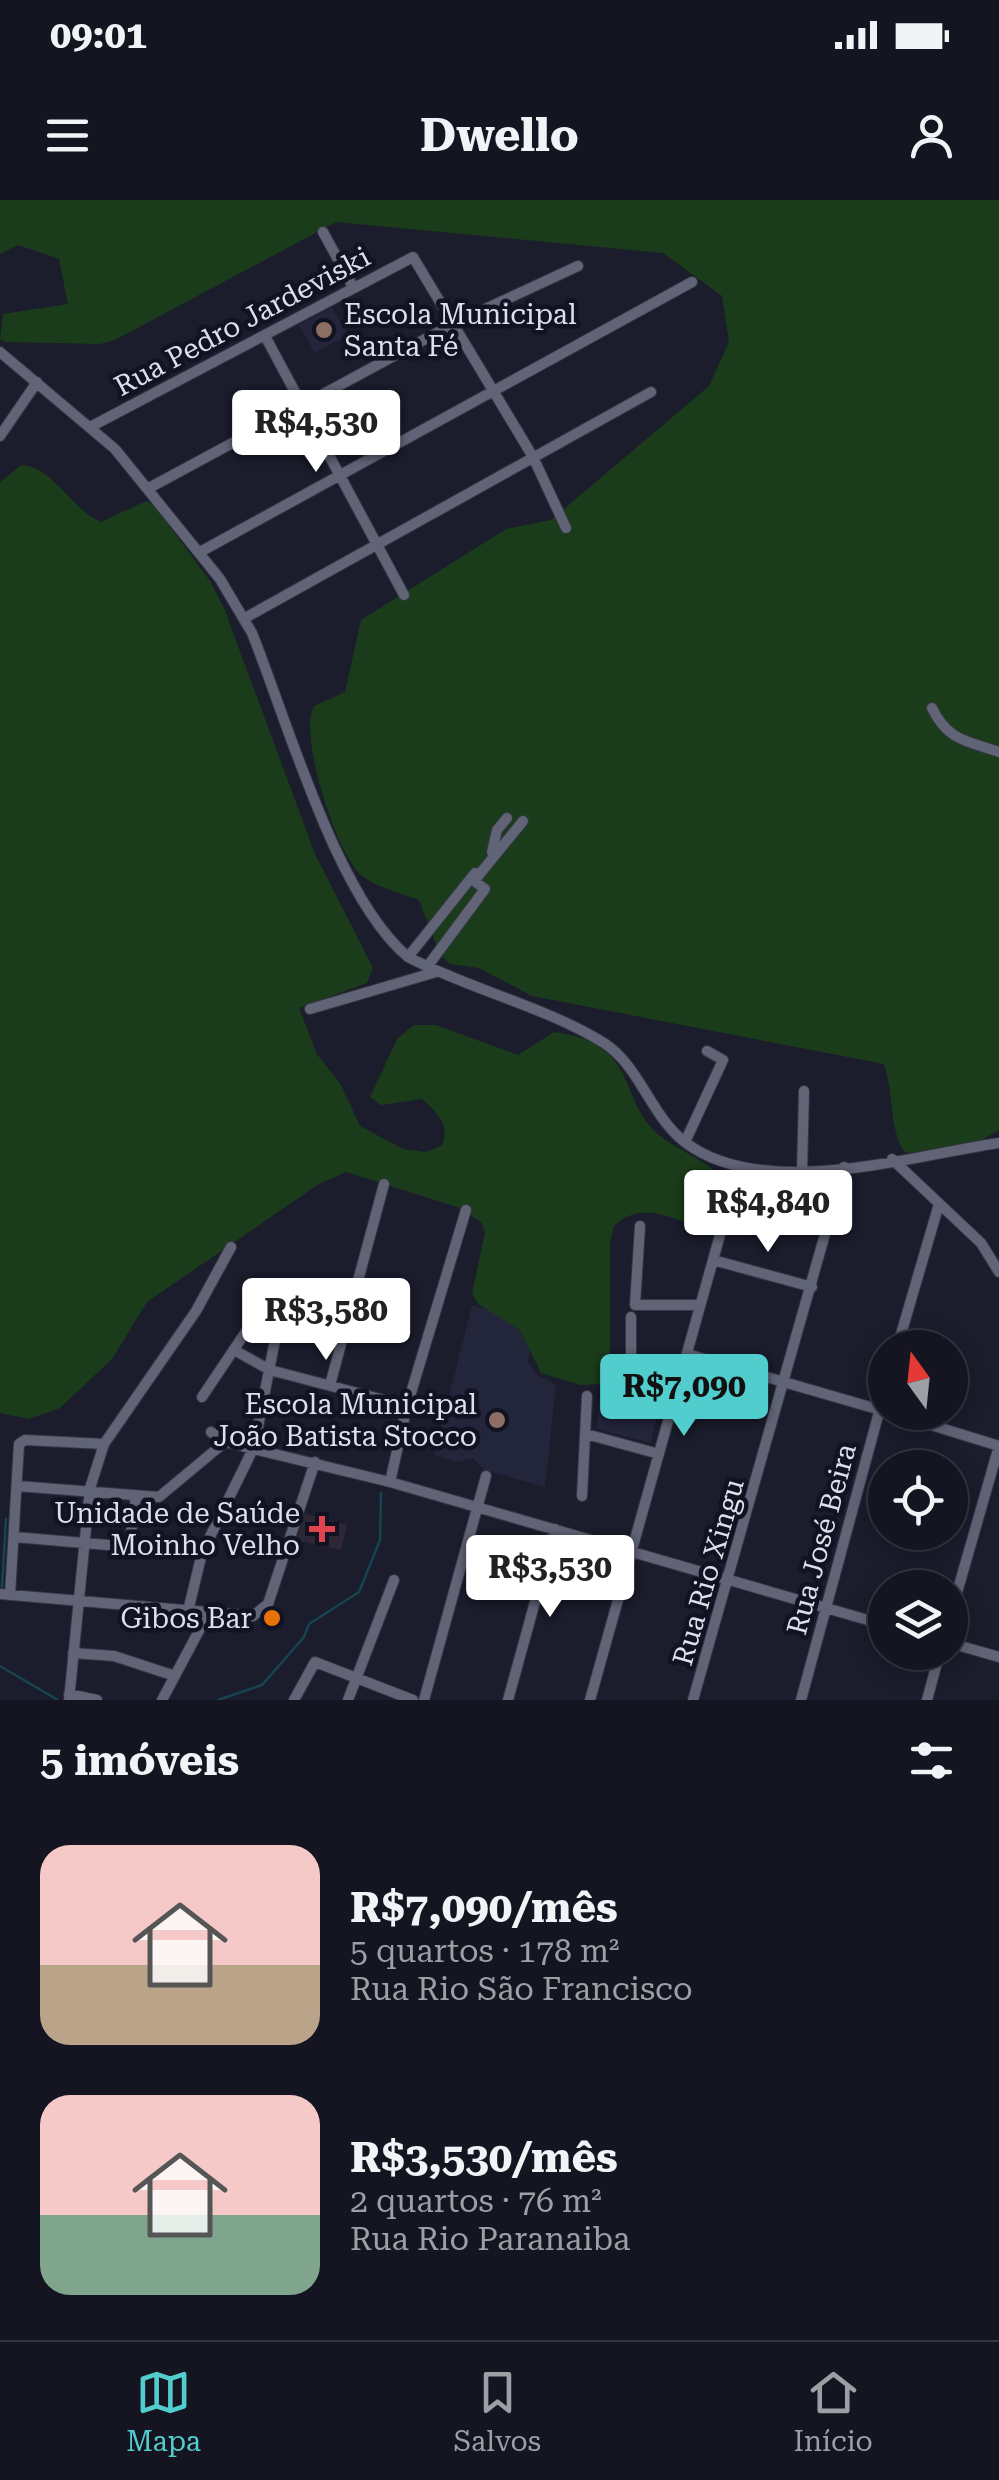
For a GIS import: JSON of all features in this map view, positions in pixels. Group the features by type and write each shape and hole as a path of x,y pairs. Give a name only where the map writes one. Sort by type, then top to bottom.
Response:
{"street":[{"path":"324,232 353,287"},
{"name":"Rua Pedro Jardeviski","path":"92,426 413,256 455,323"},
{"path":"149,488 455,323 578,266"},
{"path":"200,552 338,472 692,282"},
{"path":"455,323 533,457 566,528"},
{"path":"265,336 404,596"},
{"path":"0,352 92,426 149,488 200,552 245,618 355,892 387,940 408,957 606,1045 685,1142 739,1167 802,1171 844,1168 999,1143"},
{"path":"0,436 37,382"},
{"path":"245,618 651,392"},
{"path":"932,708 940,726 956,741 999,752"},
{"path":"408,957 496,848 497,830 507,818"},
{"path":"310,1009 431,969 484,889 474,881 524,821"},
{"path":"685,1142 724,1060 707,1052"},
{"path":"802,1171 804,1091"},
{"path":"892,1159 981,1244 999,1272"},
{"path":"590,1700 739,1167"},
{"name":"Rua Rio Xingu","path":"694,1700 844,1168"},
{"path":"330,1385 384,1184"},
{"path":"902,1330 939,1204"},
{"path":"390,1482 407,1406 466,1210"},
{"path":"640,1226 636,1304 700,1305"},
{"path":"97,1700 69,1697 90,1488 104,1444 196,1311 232,1247"},
{"path":"712,1260 812,1288"},
{"path":"189,1607 202,1553 254,1447 286,1284"},
{"path":"631,1317 631,1363 685,1358 868,1406"},
{"path":"202,1397 247,1330"},
{"path":"234,1350 270,1370 407,1406"},
{"path":"582,1496 587,1396"},
{"name":"Rua José Beira","path":"800,1700 879,1430"},
{"path":"947,1430 999,1446 963,1570"},
{"path":"210,1432 224,1442 390,1482 868,1619"},
{"path":"586,1434 659,1454"},
{"path":"104,1444 24,1440 20,1444 14,1538 5,1594 189,1607 253,1616 268,1604 315,1462"},
{"path":"17,1486 90,1488 136,1496 167,1494 186,1471 224,1442"},
{"path":"424,1700 486,1476"},
{"path":"129,1548 136,1496"},
{"path":"0,1505 17,1506"},
{"path":"508,1700 555,1530"},
{"path":"14,1538 202,1553"},
{"path":"348,1700 394,1580"},
{"path":"162,1700 210,1610"},
{"path":"968,1648 999,1657"},
{"path":"73,1652 114,1656 175,1676"},
{"path":"294,1700 315,1662 412,1700"},
{"path":"927,1700 935,1670"}],"shaded area":[{"name":"Escola Municipal Santa Fé","path":"332,307 348,335 315,353 299,325"},
{"name":"Escola Municipal João Batista Stocco","path":"472,1306 537,1320 528,1361 536,1374 556,1385 545,1487 484,1470 473,1458 456,1462 434,1455"},
{"path":"662,1391 651,1443 597,1429 600,1394"},
{"name":"Unidade de Saúde Moinho Velho","path":"303,1513 347,1525 341,1550 295,1540"}],"green space":[{"path":"0,200 999,200 999,1130 967,1148 907,1153 897,1138 884,1064 532,996 479,968 450,964 440,955 419,900 374,883 351,863 322,793 310,721 314,706 345,692 361,620 506,529 551,520 709,386 729,342 722,296 663,253 336,222 115,340 100,344 6,342 0,339 3,314 68,304 59,259 18,245 0,254"},
{"path":"21,465 43,472 101,522 146,501 154,505 210,581 224,608 315,854 373,968 367,983 299,1008 317,1054 341,1085 360,1126 403,1149 426,1152 442,1145 443,1125 422,1099 381,1105 370,1097 397,1039 414,1025 436,1025 518,1055 554,1032 582,1038 601,1048 614,1060 646,1120 659,1135 717,1174 720,1186 708,1224 640,1213 614,1226 610,1242 610,1369 603,1384 581,1385 541,1373 520,1330 478,1304 472,1294 485,1232 481,1222 460,1208 346,1172 319,1184 147,1302 112,1359 60,1408 29,1419 0,1413 0,482"}],"waterway":[{"path":"218,1700 262,1685 304,1637 309,1624 359,1592 380,1540 381,1493"},
{"path":"2,1587 6,1519"},
{"path":"0,1666 58,1700"}],"place":[{"name":"Escola Municipal Santa Fé","path":"324,330"},
{"name":"Escola Municipal João Batista Stocco","path":"497,1420"},
{"name":"Unidade de Saúde Moinho Velho","path":"322,1529"},
{"name":"Gibos Bar","path":"272,1618"}]}
